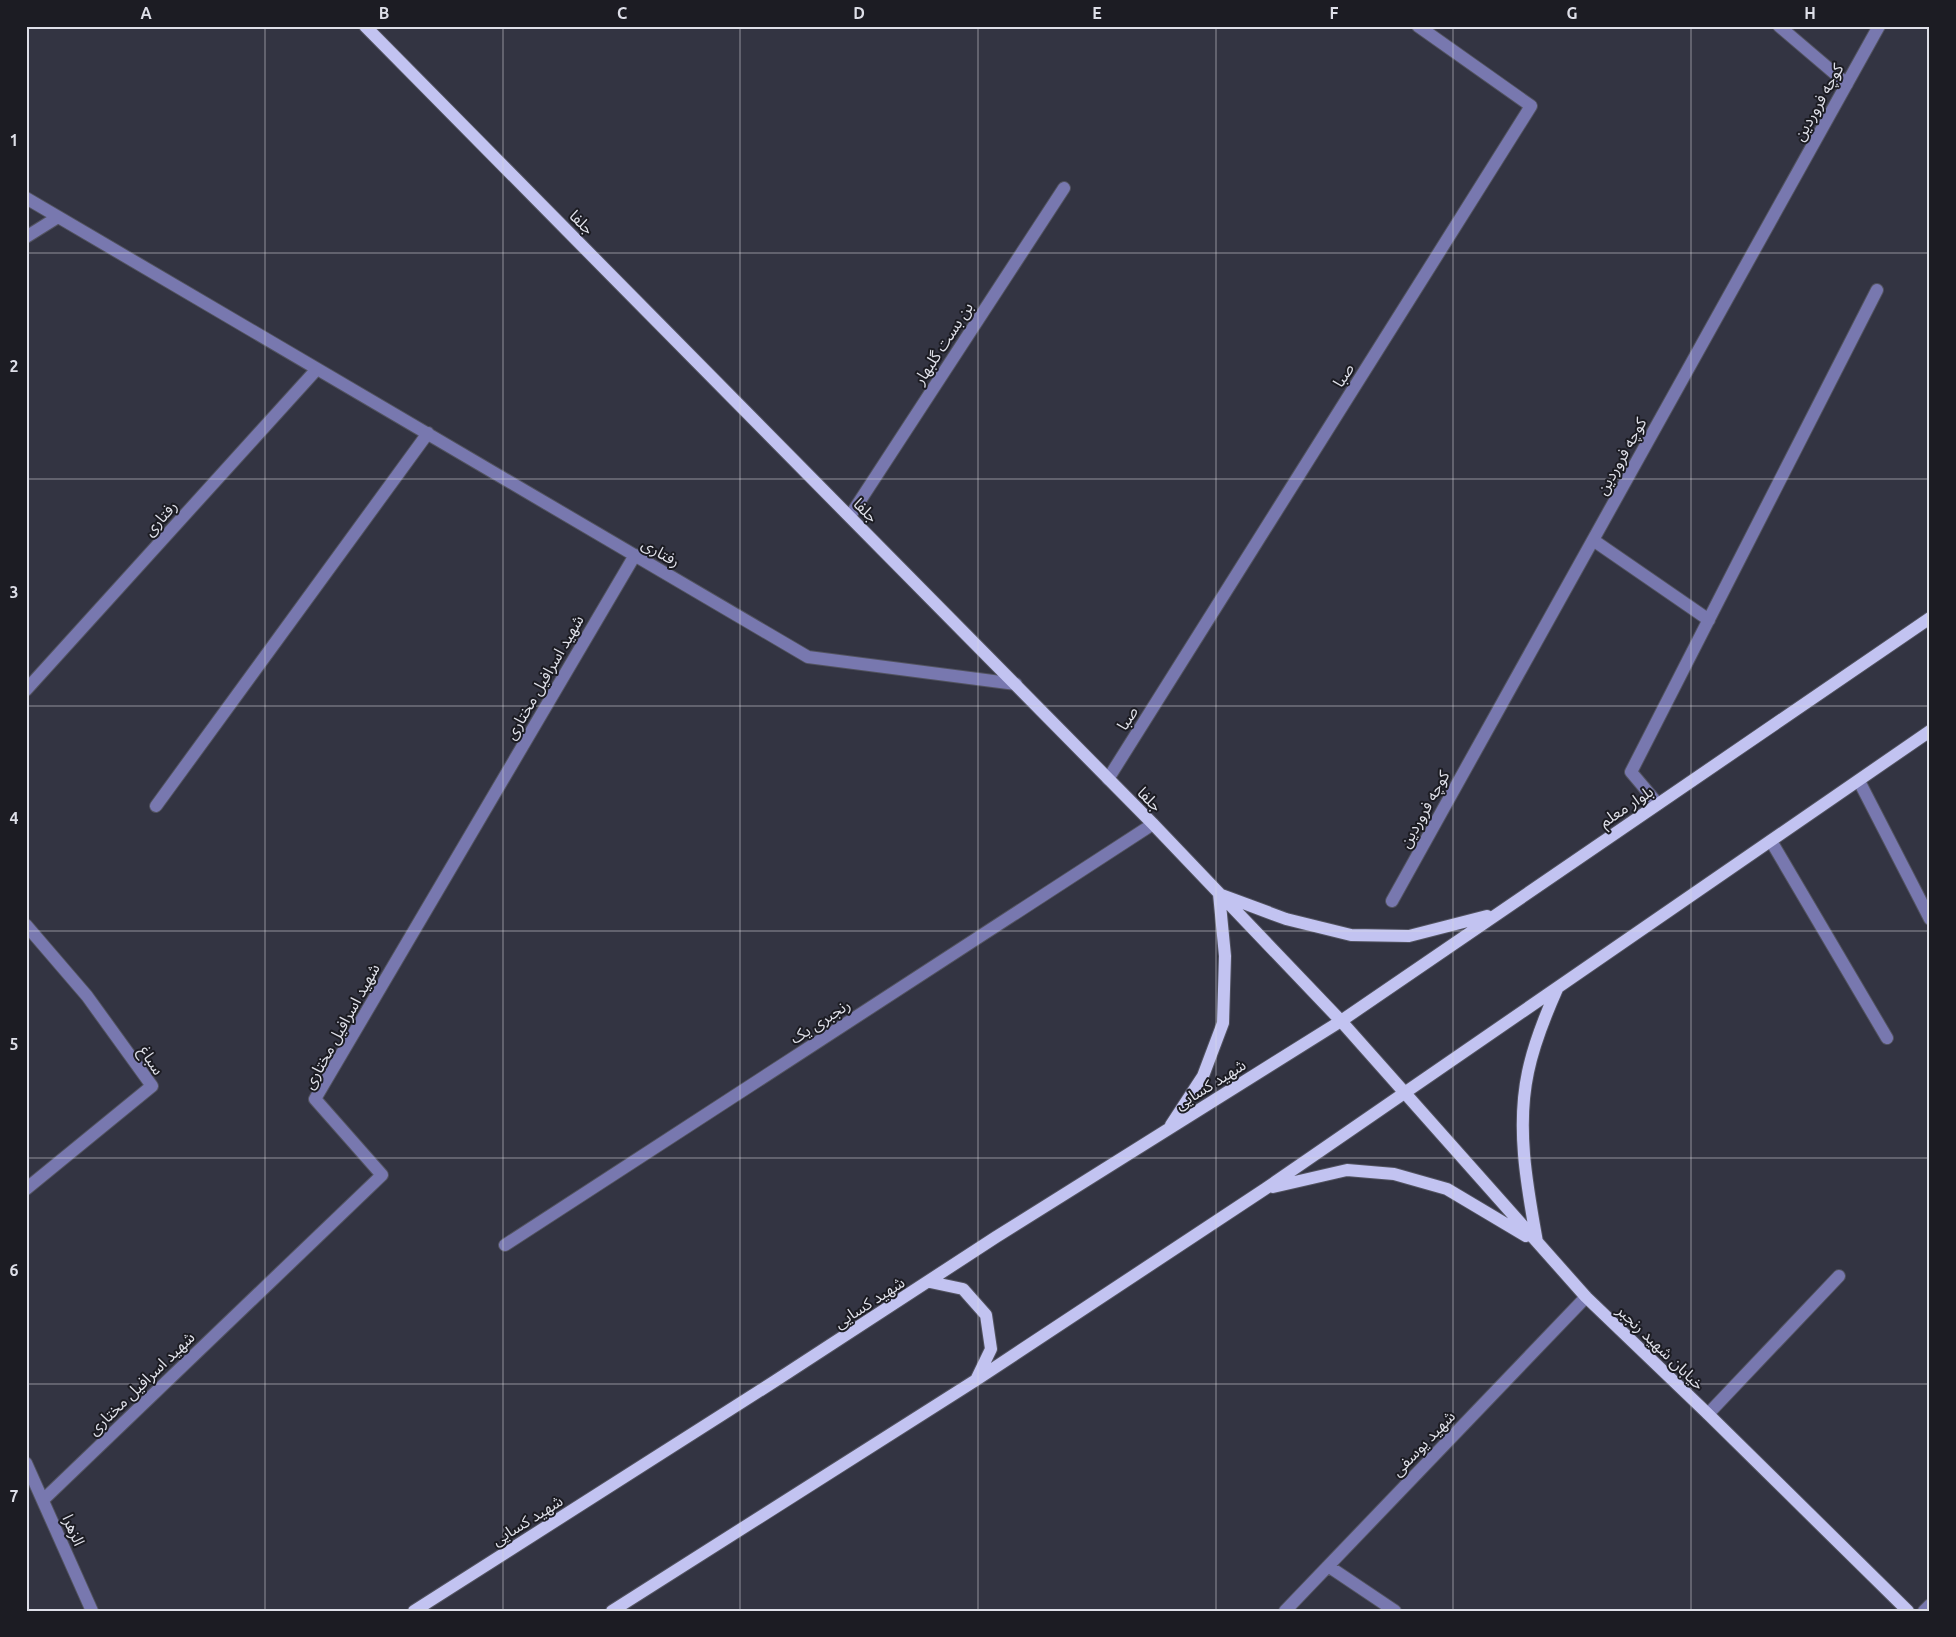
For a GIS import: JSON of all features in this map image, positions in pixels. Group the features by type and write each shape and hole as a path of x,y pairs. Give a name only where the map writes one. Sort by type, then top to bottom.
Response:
{"main road":[{"name":"جلفا","path":"365,26 1153,824 1341,1021 1405,1094"},
{"name":"بلوار معلم","path":"1341,1021 1930,618"},
{"path":"612,1611 976,1380 1265,1189 1930,731"},
{"path":"1169,1129 1203,1076 1223,1024 1224,956 1219,894 1286,919 1351,935 1409,936 1497,914"},
{"path":"1537,1242 1526,1178 1523,1134 1528,1073 1540,1028 1557,989"},
{"name":"شهید کسایی","path":"414,1611 930,1282 996,1237 1341,1021"},
{"name":"خیابان شهید رنجبر","path":"1405,1094 1586,1297 1908,1611"},
{"path":"1265,1189 1347,1170 1394,1174 1447,1189 1537,1242"},
{"path":"930,1282 963,1289 986,1315 991,1349 976,1380"}],"street":[{"name":"صبا","path":"1108,779 1531,106 1418,26"},
{"path":"1779,26 1847,84"},
{"name":"کوچه فروردین","path":"1392,901 1879,26"},
{"name":"بن بست گلبهار","path":"850,516 1064,188"},
{"name":"رفتاری","path":"26,198 808,657 1016,684"},
{"path":"26,238 58,217"},
{"path":"1658,804 1631,772 1877,290"},
{"name":"رفتاری","path":"26,690 317,369"},
{"path":"156,806 428,433"},
{"path":"1593,540 1709,620"},
{"name":"شهید اسرافیل مختاری","path":"43,1500 382,1174 315,1099 635,555"},
{"path":"1859,780 1930,919"},
{"name":"رنجبری یک","path":"505,1245 1153,824"},
{"path":"1770,841 1887,1038"},
{"name":"سباغ","path":"26,925 86,996 152,1086 26,1189"},
{"path":"1708,1414 1839,1276"},
{"name":"شهید یوسفی","path":"1285,1611 1586,1297"},
{"name":"الزهرا","path":"26,1463 92,1611"},
{"path":"1328,1566 1396,1611"},
{"path":"1924,1611 1930,1605"}]}
